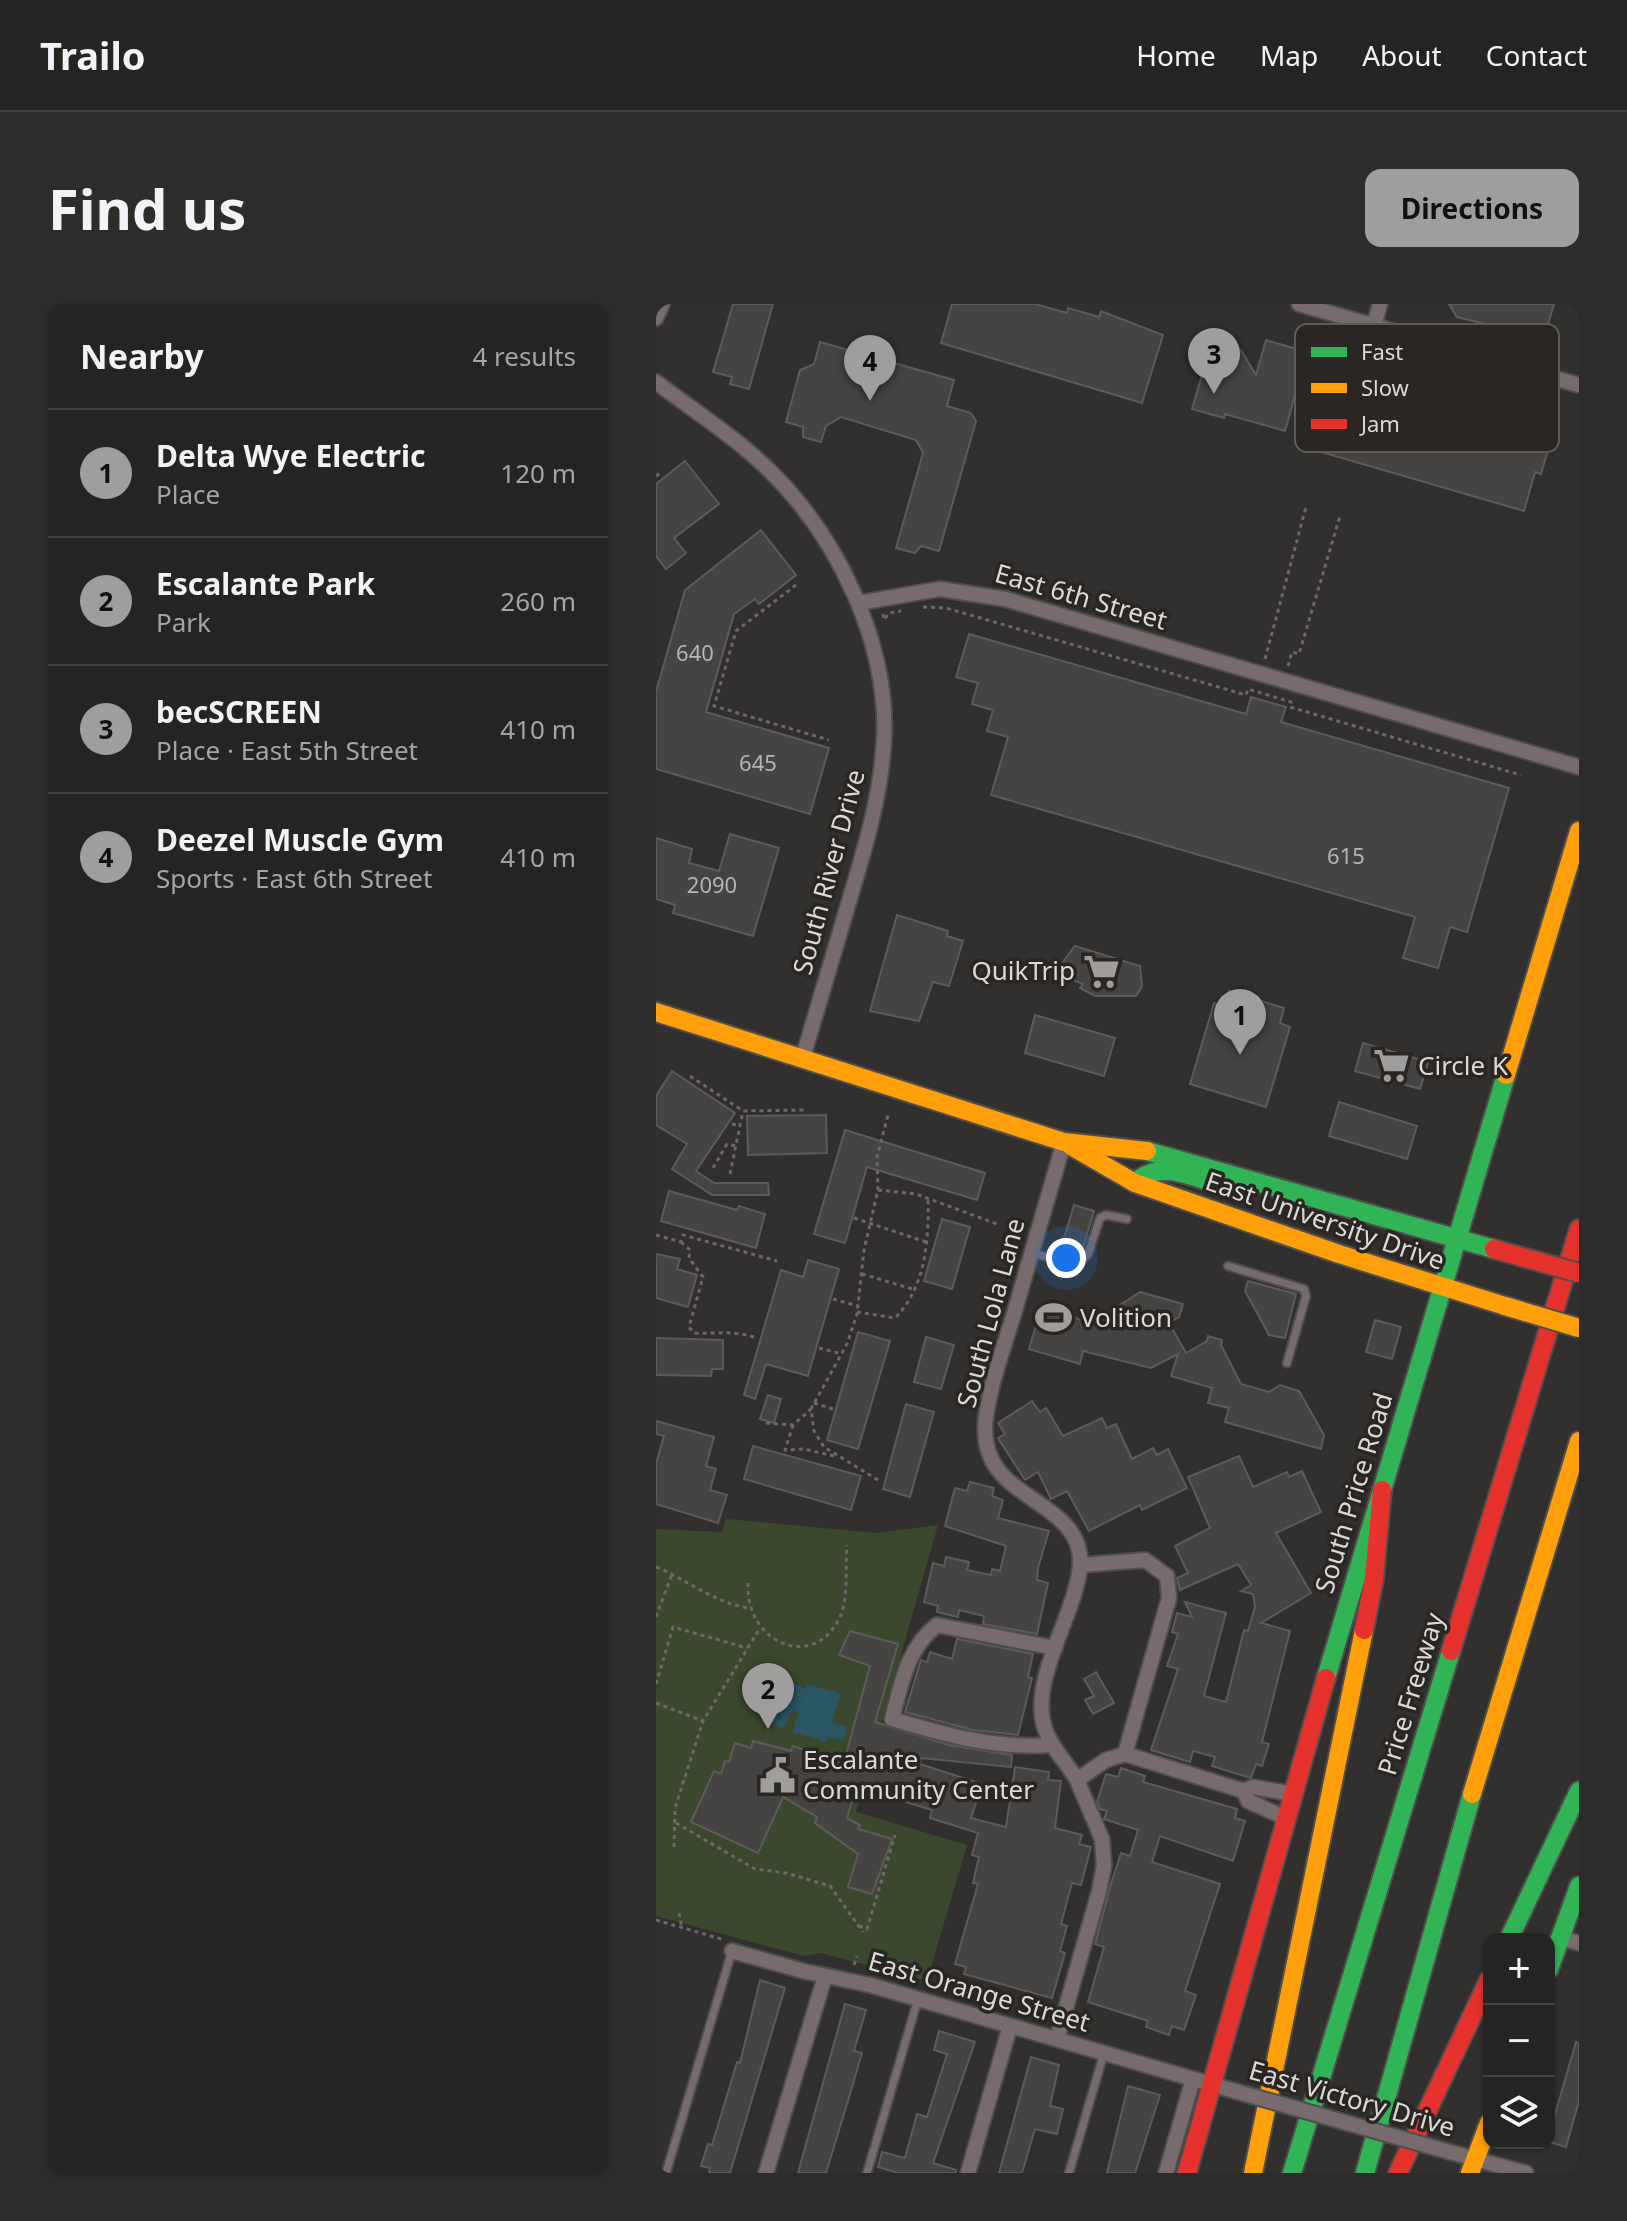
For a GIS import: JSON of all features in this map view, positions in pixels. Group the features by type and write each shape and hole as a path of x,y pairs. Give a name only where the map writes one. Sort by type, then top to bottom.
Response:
{"main road":[{"name":"South Price Road","path":"1187,2173 1202,2082 1286,1818 1579,831"},
{"name":"East University Drive","path":"656,1012 1064,1142 1135,1183 1444,1289 1579,1328"},
{"name":"East University Drive","path":"1064,1142 1145,1150 1579,1273"},
{"path":"1135,1183 1140,1174 1156,1168 1235,1189 1275,1186"},
{"name":"Price Freeway","path":"1292,2173 1579,1229"},
{"path":"1365,2173 1408,2029 1440,1898 1579,1441"},
{"path":"1253,2173 1374,1579 1382,1490"},
{"path":"1512,1933 1579,1791"},
{"path":"1555,1961 1570,1940 1579,1886"},
{"path":"1398,2173 1483,1993"},
{"path":"1472,2166 1483,2138"}],"street":[{"path":"656,318 662,304"},
{"path":"1299,304 1370,324"},
{"path":"1374,324 1380,304"},
{"path":"1559,379 1579,385"},
{"path":"656,382 765,466 793,495 820,532 858,603"},
{"name":"East 6th Street","path":"858,603 940,589 1005,599 1579,767"},
{"name":"South River Drive","path":"803,1057 871,825 881,777 884,736 878,680 858,603"},
{"name":"South Lola Lane","path":"1064,1142 990,1401 985,1437 1001,1476 1068,1527 1081,1565"},
{"path":"1057,2039 1104,1865 1102,1839 1077,1780 1052,1745 1040,1711 1055,1648 1081,1565 1145,1560 1167,1576 1169,1598 1125,1754"},
{"path":"1052,1745 1012,1748 974,1742 892,1719 905,1667 925,1634 937,1625 1055,1648"},
{"path":"1077,1780 1106,1760 1125,1754 1244,1791 1253,1787 1293,1794"},
{"path":"1244,1791 1248,1801 1286,1818"},
{"name":"East Orange Street","path":"733,1947 825,1976 918,1999 1202,2082"},
{"path":"766,2173 825,1976"},
{"path":"968,2173 1010,2026"},
{"name":"East Victory Drive","path":"1202,2082 1439,2149 1472,2166 1526,2173"},
{"name":"South Price Road","path":"1166,2173 1202,2082"}],"lane":[{"path":"1031,1253 1078,1264 1088,1254 1100,1218 1106,1215 1127,1219"},
{"path":"1228,1266 1304,1289 1306,1296 1287,1363"},
{"path":"666,2173 733,1947"},
{"path":"867,2173 918,1999"},
{"path":"1069,2173 1104,2053"}],"path":[{"path":"656,476 662,472"},
{"path":"1272,661 1263,659 1306,507"},
{"path":"1286,671 1292,652 1299,654 1340,516"},
{"path":"796,585 736,631 714,706 829,740"},
{"path":"880,598 884,620 889,613 910,606"},
{"path":"917,605 946,608 1246,695 1248,689 1291,702 1290,707 1521,775"},
{"path":"690,1076 743,1111 807,1110"},
{"path":"730,1174 743,1111"},
{"path":"838,1457 804,1449 785,1450 793,1425 811,1409 842,1354 858,1309 870,1222 878,1190 877,1157 888,1115"},
{"path":"732,1124 740,1126"},
{"path":"713,1168 727,1144 736,1146"},
{"path":"878,1190 891,1189 928,1198 997,1224"},
{"path":"833,1299 895,1318 916,1290 927,1243 928,1198"},
{"path":"854,1218 927,1243"},
{"path":"656,1235 681,1242 690,1250 689,1258 703,1277 689,1327 694,1333 715,1334 726,1330 754,1337"},
{"path":"681,1242 683,1235 777,1261"},
{"path":"862,1274 916,1290"},
{"path":"819,1348 842,1354"},
{"path":"814,1403 833,1409"},
{"path":"811,1409 817,1439 838,1457 878,1480"},
{"path":"766,1423 793,1425"},
{"path":"748,1583 749,1608 760,1628 774,1639 808,1645 830,1631 840,1618 847,1545"},
{"path":"656,1567 719,1601 749,1608"},
{"path":"656,1617 672,1574"},
{"path":"656,1684 673,1627 749,1649"},
{"path":"674,1847 678,1796 703,1721 725,1680 749,1649 760,1628"},
{"path":"656,1703 703,1721"},
{"path":"676,1823 755,1869 786,1873 830,1886 863,1932"},
{"path":"859,1926 867,1929 895,1835"},
{"path":"679,1913 682,1928"},
{"path":"656,1920 733,1947"},
{"path":"854,1965 857,1956"}],"green space":[{"path":"726,1519 876,1533 938,1525 856,1812 967,1845 927,1981 821,1953 804,1956 656,1916 656,1529 722,1532"}],"water":[{"path":"778,1675 805,1689 801,1705 807,1684 841,1694 832,1722 847,1727 843,1741 828,1737 826,1742 793,1732 799,1712 792,1711 783,1729 768,1719 765,1707"}],"building":[{"path":"733,304 773,304 749,389 730,384 732,377 713,372"},
{"path":"952,304 1035,304 1067,313 1068,308 1099,317 1101,311 1163,335 1142,403 941,343"},
{"path":"1449,304 1554,304 1548,324 1486,324 1457,317"},
{"path":"1266,340 1295,348 1295,395 1285,431 1225,414 1224,418 1192,409 1204,368 1203,353 1211,352 1214,342 1241,350 1256,375"},
{"path":"820,342 954,380 947,406 971,413 976,421 939,551 921,546 915,553 896,548 923,453 916,440 841,417 826,426 821,442 803,437 803,427 786,422 800,370 814,364"},
{"path":"1321,452 1547,452 1541,474 1535,472 1524,511"},
{"path":"685,461 719,504 674,538 686,553 666,569 656,556 656,484"},
{"path":"761,530 796,575 759,604 755,599 734,614 706,712 829,748 810,814 656,769 656,692 685,590"},
{"path":"969,634 1246,714 1251,697 1286,707 1281,722 1509,788 1467,932 1450,927 1438,968 1403,958 1415,917 991,795 1008,737 987,731 993,710 972,704 978,683 956,677"},
{"path":"730,834 779,848 753,936 673,913 675,905 656,899 656,838 692,849 689,863 719,871"},
{"path":"897,915 948,931 947,936 963,941 949,986 933,982 919,1021 870,1011"},
{"name":"QuikTrip","path":"1075,946 1140,966 1142,986 1136,996 1095,996 1080,988 1083,984 1062,976 1062,963"},
{"path":"1229,991 1284,1008 1280,1023 1290,1027 1266,1107 1190,1084 1214,1003 1224,1006"},
{"name":"QuikTrip","path":"1035,1015 1115,1038 1104,1076 1025,1053"},
{"name":"Circle K","path":"1363,1043 1428,1062 1420,1089 1355,1071"},
{"path":"672,1071 735,1113 696,1171 714,1183 768,1183 769,1195 712,1195 672,1169 687,1144 656,1125 656,1096"},
{"name":"Circle K","path":"1339,1102 1417,1126 1407,1159 1329,1136"},
{"path":"826,1115 827,1153 748,1155 747,1116"},
{"path":"845,1130 985,1173 977,1200 867,1167 845,1243 814,1234"},
{"path":"669,1191 737,1210 739,1206 765,1214 756,1248 661,1221"},
{"path":"1074,1205 1094,1211 1082,1251 1062,1245"},
{"path":"942,1219 970,1227 952,1289 924,1281"},
{"path":"656,1254 680,1259 677,1269 697,1275 688,1307 656,1298"},
{"path":"808,1260 839,1269 808,1376 766,1364 755,1399 744,1395 781,1270 803,1277"},
{"path":"1248,1281 1296,1294 1285,1338 1269,1335 1245,1291"},
{"path":"1140,1292 1183,1304 1179,1317 1169,1323 1186,1353 1207,1341 1208,1336 1222,1340 1221,1345 1241,1384 1269,1392 1280,1385 1299,1391 1324,1435 1321,1449 1225,1422 1229,1408 1208,1403 1212,1388 1171,1376 1178,1354 1151,1368 1083,1351 1080,1364 1029,1349 1041,1308 1092,1323"},
{"path":"1375,1320 1401,1327 1392,1359 1366,1352"},
{"path":"858,1332 890,1341 858,1449 827,1440"},
{"path":"926,1337 954,1345 941,1389 914,1382"},
{"path":"656,1338 723,1340 723,1369 712,1369 711,1376 656,1375"},
{"path":"768,1395 781,1399 774,1423 760,1419"},
{"path":"1032,1401 1040,1412 1046,1408 1063,1436 1102,1418 1107,1428 1116,1424 1132,1459 1153,1448 1157,1455 1168,1449 1187,1488 1142,1510 1140,1505 1089,1531 1067,1491 1051,1499 1038,1472 1025,1480 998,1438 1005,1434 998,1423"},
{"path":"906,1404 934,1412 910,1497 883,1489"},
{"path":"656,1421 714,1437 706,1466 716,1469 710,1490 727,1495 718,1523 656,1504 656,1464 664,1436 656,1434"},
{"path":"753,1446 861,1476 851,1510 744,1479"},
{"path":"1239,1456 1253,1487 1287,1472 1289,1477 1302,1471 1321,1512 1276,1533 1311,1593 1261,1623 1290,1631 1262,1742 1269,1744 1262,1766 1256,1764 1251,1778 1212,1766 1215,1757 1193,1751 1190,1762 1151,1750 1178,1669 1167,1666 1178,1634 1172,1632 1177,1613 1192,1617 1185,1602 1226,1613 1204,1696 1226,1702 1244,1630 1248,1631 1255,1607 1253,1594 1241,1591 1251,1585 1238,1564 1180,1590 1177,1578 1188,1573 1175,1546 1210,1528 1188,1477"},
{"path":"970,1482 994,1488 992,1496 1003,1500 998,1518 1049,1531 1038,1568 1037,1580 1048,1583 1037,1634 983,1624 984,1616 959,1610 958,1617 937,1612 938,1606 924,1602 933,1563 944,1566 946,1557 969,1562 967,1570 991,1575 992,1569 1000,1571 1006,1546 945,1526 955,1488 967,1491"},
{"path":"850,1631 898,1644 875,1722 949,1745 1012,1755 1011,1767 921,1758 920,1764 982,1784 971,1818 1006,1827 1015,1767 1049,1772 1048,1780 1061,1781 1055,1828 1082,1835 1079,1844 1091,1847 1081,1885 1072,1883 1061,1924 1067,1926 1060,1951 1065,1953 1052,1998 964,1974 966,1967 955,1964 978,1884 973,1883 979,1857 972,1855 978,1833 930,1818 932,1810 856,1787 847,1818 860,1825 858,1829 892,1839 872,1894 848,1887 858,1854 815,1823 817,1817 783,1797 758,1853 691,1822 714,1771 721,1774 735,1743 751,1748 753,1741 791,1751 793,1746 804,1750 803,1755 843,1766 870,1666 839,1655"},
{"path":"957,1639 1033,1654 1028,1677 1032,1678 1018,1735 973,1730 905,1712 921,1660 927,1662 930,1652 952,1659"},
{"path":"1096,1672 1114,1703 1093,1714 1085,1700 1094,1696 1084,1679"},
{"path":"1121,1768 1145,1776 1143,1782 1237,1809 1235,1818 1245,1821 1233,1861 1160,1836 1152,1862 1220,1884 1185,1991 1196,1995 1184,2030 1172,2026 1169,2035 1146,2027 1148,2021 1088,2002 1104,1947 1095,1944 1111,1884 1121,1853 1130,1856 1138,1830 1104,1819 1107,1811 1100,1809 1097,1802 1106,1774 1118,1777"},
{"path":"760,1980 785,1988 730,2173 709,2173 710,2168 701,2166 708,2144 712,2145 737,2062 740,2063"},
{"path":"845,2004 866,2010 854,2051 862,2053 826,2173 798,2173"},
{"path":"939,2031 975,2042 933,2163 956,2170 956,2173 898,2173 878,2167 882,2152 905,2158 917,2114 927,2117 947,2054 934,2050"},
{"path":"1576,2042 1579,2043 1579,2101 1566,2147 1555,2144 1555,2114"},
{"path":"1031,2057 1059,2065 1050,2106 1063,2109 1057,2134 1035,2129 1022,2173 999,2173"},
{"path":"1128,2086 1160,2095 1135,2173 1107,2173"}],"traffic: fast":[{"path":"1326,1678 1506,1075"},
{"path":"1147,1151 1494,1249"},
{"path":"1135,1183 1144,1176 1165,1171 1220,1185"},
{"path":"1292,2173 1451,1651"},
{"path":"1512,1933 1579,1791"},
{"path":"1365,2173 1472,1794"},
{"path":"1555,1952 1579,1886"}],"traffic: slow":[{"path":"1506,1075 1579,831"},
{"path":"656,1012 1064,1142 1147,1151"},
{"path":"1071,1146 1135,1183 1339,1254 1505,1306"},
{"path":"1505,1306 1579,1328"},
{"path":"1472,1794 1579,1441"},
{"path":"1253,2173 1364,1630"},
{"path":"1470,2173 1483,2139"}],"traffic: jam":[{"path":"1451,1651 1579,1229"},
{"path":"1494,1249 1579,1273"},
{"path":"1364,1630 1374,1579 1382,1490"},
{"path":"1187,2173 1326,1678"},
{"path":"1398,2173 1483,1993"}],"place":[{"name":"becSCREEN","path":"1214,394"},
{"name":"Deezel Muscle Gym","path":"870,401"},
{"name":"QuikTrip","path":"1101,971"},
{"name":"Delta Wye Electric","path":"1240,1055"},
{"name":"Circle K","path":"1392,1066"},
{"name":"Volition","path":"1054,1318"},
{"name":"Escalante Park","path":"768,1729"},
{"name":"Escalante Community Center","path":"777,1775"}]}
